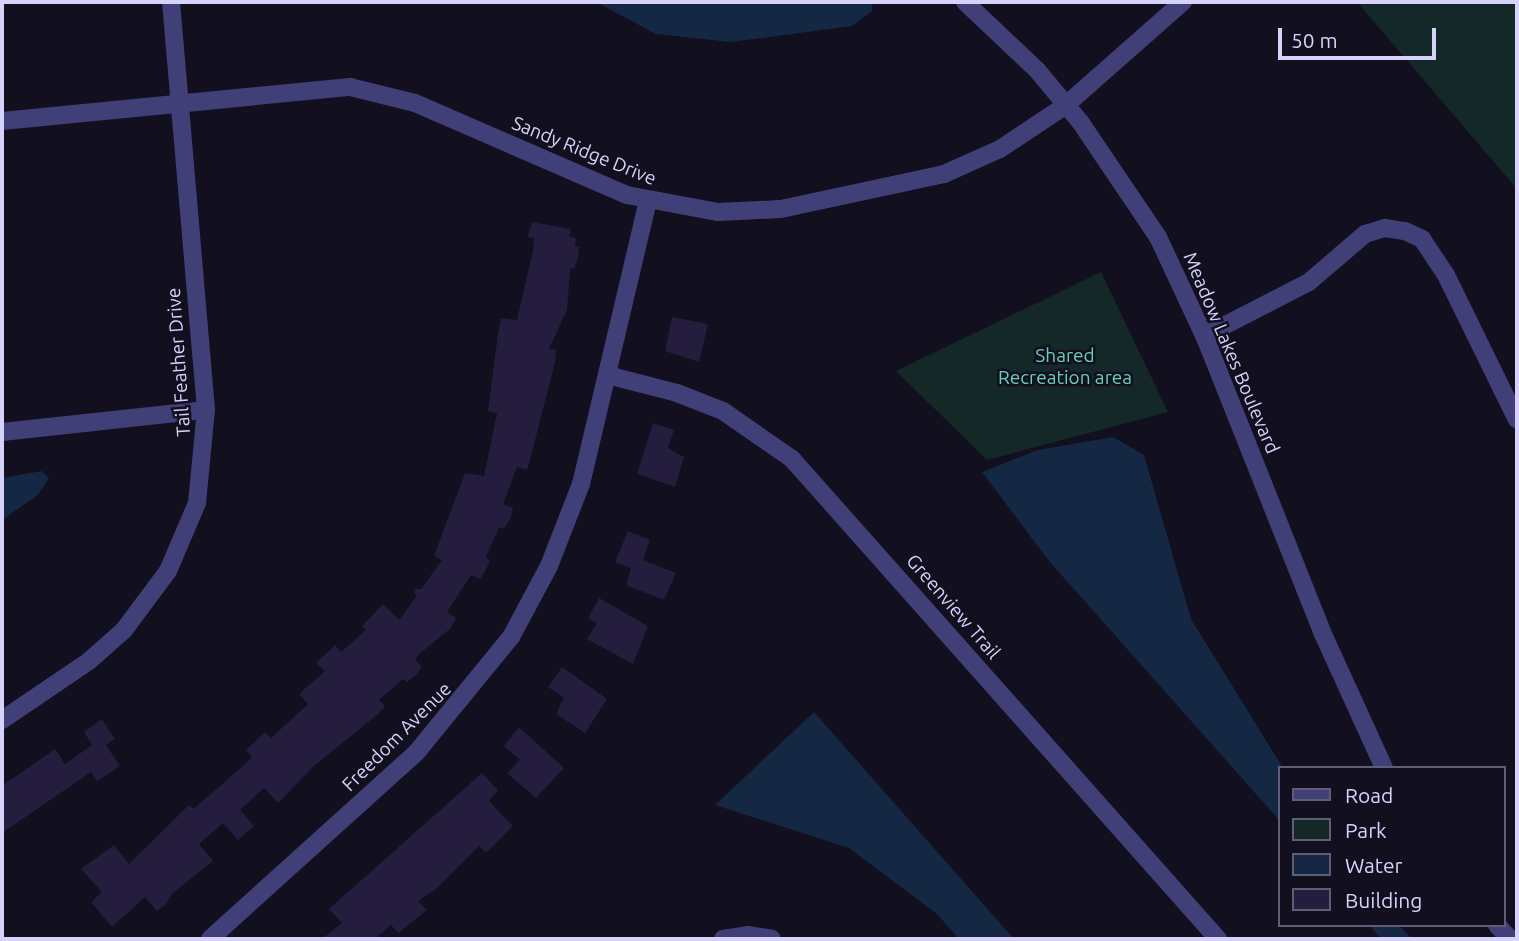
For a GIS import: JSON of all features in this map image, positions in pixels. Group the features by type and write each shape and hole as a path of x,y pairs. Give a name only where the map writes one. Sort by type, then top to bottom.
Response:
{"street":[{"name":"Tail Feather Drive","path":"2,720 111,643 156,590 178,553 197,503 206,410 183,103 171,2"},
{"name":"Meadow Lakes Boulevard","path":"965,2 1014,47 1066,105 1158,237 1204,335 1323,634 1383,766"},
{"name":"Sandy Ridge Drive","path":"2,121 350,87 377,91 648,201 718,212 761,211 866,193 962,167 1020,138 1066,105 1183,2"},
{"name":"Freedom Avenue","path":"209,939 408,761 494,661 530,605 570,515 607,375 648,201"},
{"path":"1204,335 1310,282 1365,234 1396,229 1422,239 1446,275 1517,420"},
{"name":"Greenview Trail","path":"607,375 702,401 740,420 792,459 1218,939"},
{"path":"2,432 206,410"},
{"path":"723,939 748,935 772,939"}],"green space":[{"path":"1357,2 1517,2 1517,189"},
{"name":"Shared Recreation area","path":"1101,272 1168,412 987,460 896,371"}],"water":[{"path":"596,2 872,2 872,11 852,26 731,42 656,34"},
{"path":"1113,437 1144,455 1191,619 1282,766 1278,766 1278,819 1049,561 982,472 1038,450"},
{"path":"42,471 49,478 38,495 2,520 2,478"},
{"path":"814,712 1014,939 959,939 937,914 849,848 715,805"},
{"path":"1371,927 1401,927 1412,939 1381,939"}],"building":[{"path":"532,222 571,229 569,236 576,238 578,258 574,269 570,268 567,310 549,349 556,350 555,362 530,460 527,470 517,467 503,504 513,508 510,520 504,529 499,527 486,557 490,560 486,570 480,579 471,575 447,612 456,618 451,628 419,654 415,660 422,667 416,675 407,682 403,679 379,700 385,706 378,714 314,766 278,803 264,788 240,810 254,826 238,840 223,823 199,844 213,861 172,894 166,904 157,911 145,897 112,927 91,902 102,892 81,869 114,845 129,864 189,805 193,809 211,794 252,758 246,750 265,732 271,738 308,704 299,694 325,671 316,663 335,645 341,652 366,630 362,626 383,604 399,620 416,597 414,589 421,589 442,560 434,556 465,473 484,476 497,413 488,411 501,318 517,320 533,251 534,238 528,237"},
{"path":"672,317 708,324 699,362 665,351"},
{"path":"653,423 674,430 668,448 684,457 675,487 637,474"},
{"path":"628,531 650,540 643,560 676,573 664,600 626,585 631,568 615,562"},
{"path":"599,598 648,626 633,664 587,639 597,623 588,618"},
{"path":"562,667 607,699 585,733 556,714 564,698 548,687"},
{"path":"102,719 115,739 106,745 120,766 97,781 91,772 2,833 2,786 55,749 65,764 92,745 84,732"},
{"path":"519,727 564,768 536,798 507,773 520,760 504,746"},
{"path":"482,773 498,790 489,801 513,826 486,853 479,846 436,889 418,901 427,910 398,933 391,925 375,939 322,939 342,923 329,909"}]}
